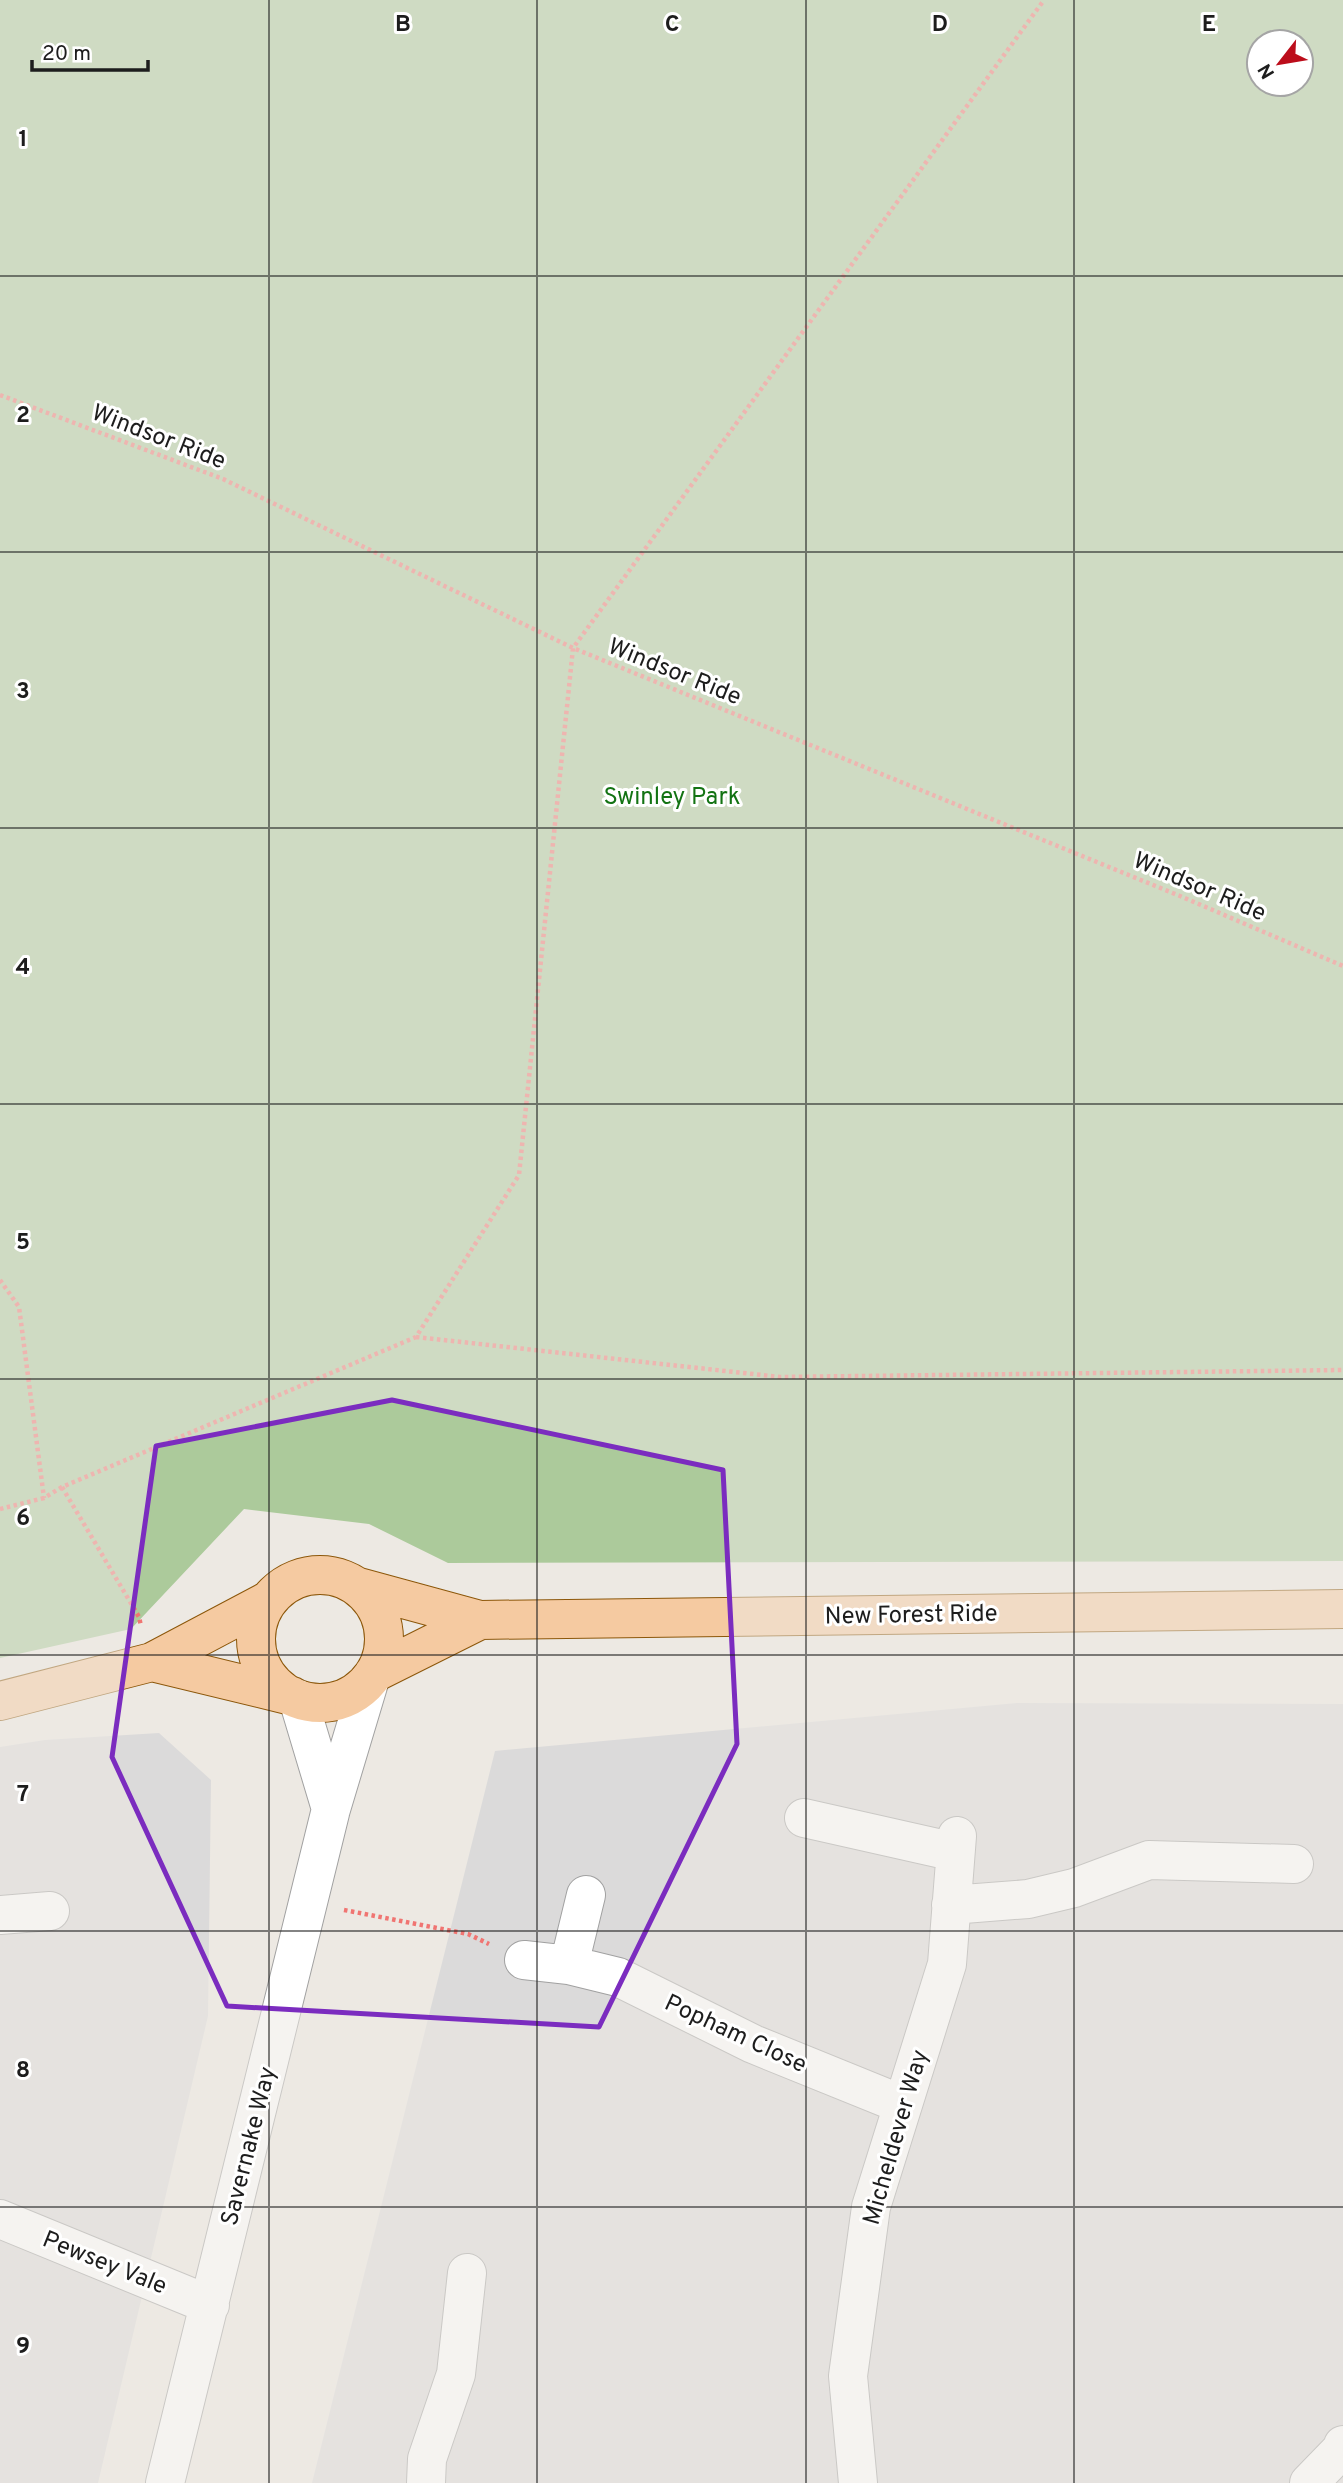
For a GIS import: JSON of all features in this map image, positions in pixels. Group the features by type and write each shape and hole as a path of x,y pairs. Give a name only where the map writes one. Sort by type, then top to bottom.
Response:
{"main road":[{"name":"New Forest Ride","path":"0,1701 152,1662 268,1601 283,1586 301,1577 321,1574 480,1620 1343,1609"},
{"path":"359,1587 372,1601 381,1618 384,1637 382,1656 372,1676"},
{"path":"268,1601 259,1620 256,1643 261,1664 274,1683 295,1698"},
{"name":"New Forest Ride","path":"152,1662 317,1703 337,1701 355,1693 372,1676 480,1620"}],"street":[{"name":"Savernake Way","path":"165,2483 331,1809 372,1676"},
{"path":"295,1698 331,1809"},
{"name":"Micheldever Way","path":"804,1818 956,1844 947,1964 901,2104 871,2207 848,2376 858,2483"},
{"path":"951,1905 1028,1899 1074,1888 1149,1860 1294,1864"},
{"path":"569,1965 586,1895"},
{"path":"0,1915 50,1911"},
{"name":"Popham Close","path":"524,1960 569,1965 618,1977 753,2044 901,2104"},
{"name":"Pewsey Vale","path":"2,2231 210,2305"},
{"path":"426,2483 427,2459 456,2374 467,2273"},
{"path":"1310,2483 1342,2448"}],"path":[{"path":"416,1337 519,1175 573,648 1044,0"},
{"name":"Windsor Ride","path":"0,395 223,479 573,648 1180,896 1343,966"},
{"path":"0,1280 19,1307 44,1498"},
{"path":"0,1509 44,1498 62,1487 416,1337 780,1377 1343,1370"},
{"path":"62,1487 139,1617 152,1662"},
{"path":"308,1903 468,1934 524,1960"}],"highlighted area":[{"path":"392,1400 723,1470 737,1744 599,2027 227,2006 112,1757 156,1446"}],"shaded area":[{"path":"1017,1703 1343,1704 1343,2483 312,2483 495,1751"},
{"path":"159,1733 211,1780 208,2016 98,2483 0,2483 0,1747 45,1740"}],"green space":[{"name":"Swinley Park","path":"0,0 1343,0 1343,1561 448,1563 369,1524 244,1509 131,1629 0,1658"}]}
